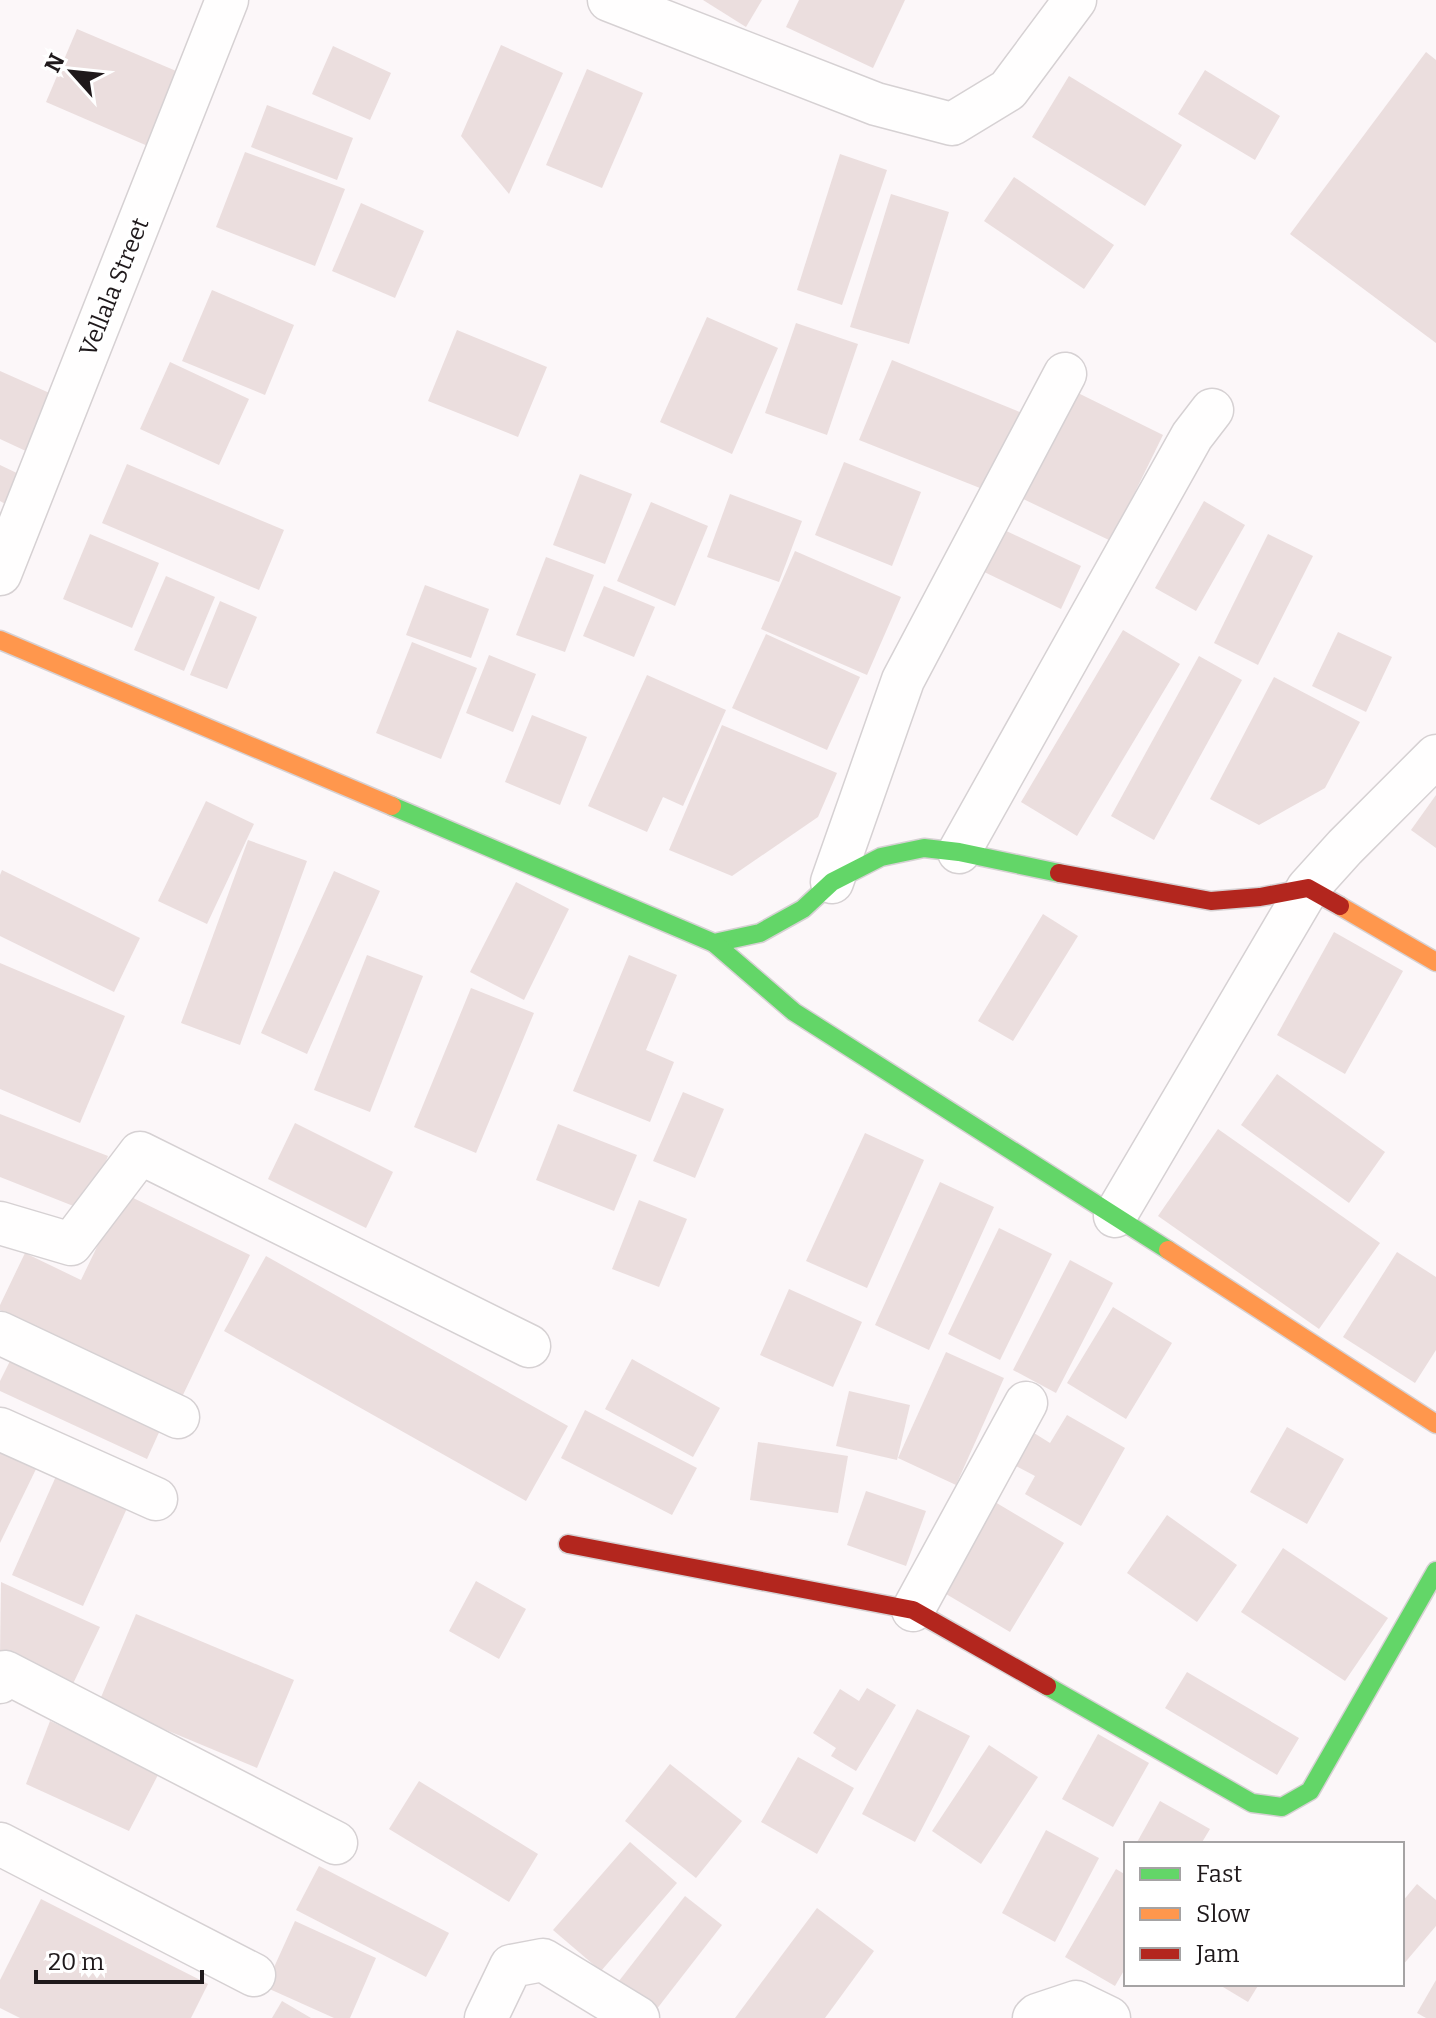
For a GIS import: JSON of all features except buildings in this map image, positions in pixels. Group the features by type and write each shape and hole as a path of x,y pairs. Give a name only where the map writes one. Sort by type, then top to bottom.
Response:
{"street":[{"name":"Vellala Street","path":"0,574 227,0"},
{"path":"609,0 876,104 952,124 1008,90 1075,0"},
{"path":"832,882 903,680 1065,374"},
{"path":"959,852 1192,436 1212,410"},
{"path":"0,640 714,943 794,1012 1436,1424"},
{"path":"1115,1216 1308,888 1436,756"},
{"path":"714,943 760,933 803,909 832,882 881,857 924,848 959,852 1211,901 1260,897 1308,888 1436,962"},
{"path":"0,1223 71,1244 140,1153 529,1346"},
{"path":"0,1333 178,1417"},
{"path":"913,1610 1026,1403"},
{"path":"0,1429 156,1499"},
{"path":"568,1544 913,1610 1252,1803 1282,1807 1310,1791 1436,1571"},
{"path":"0,1682 5,1672 336,1843"},
{"path":"0,1844 254,1975"},
{"path":"486,2018 511,1966 543,1960 638,2018"},
{"path":"1034,2018 1076,2002 1109,2018"}],"traffic: fast":[{"path":"392,806 714,943 760,933 803,909 832,882 881,857 924,848 959,852 1059,873"},
{"path":"714,943 794,1012 1168,1250"},
{"path":"1047,1686 1252,1803 1282,1807 1310,1791 1436,1571"}],"traffic: slow":[{"path":"0,640 392,806"},
{"path":"1340,906 1436,962"},
{"path":"1168,1250 1436,1424"}],"traffic: jam":[{"path":"1059,873 1211,901 1260,897 1308,888 1340,906"},
{"path":"568,1544 913,1610 1047,1686"}]}
